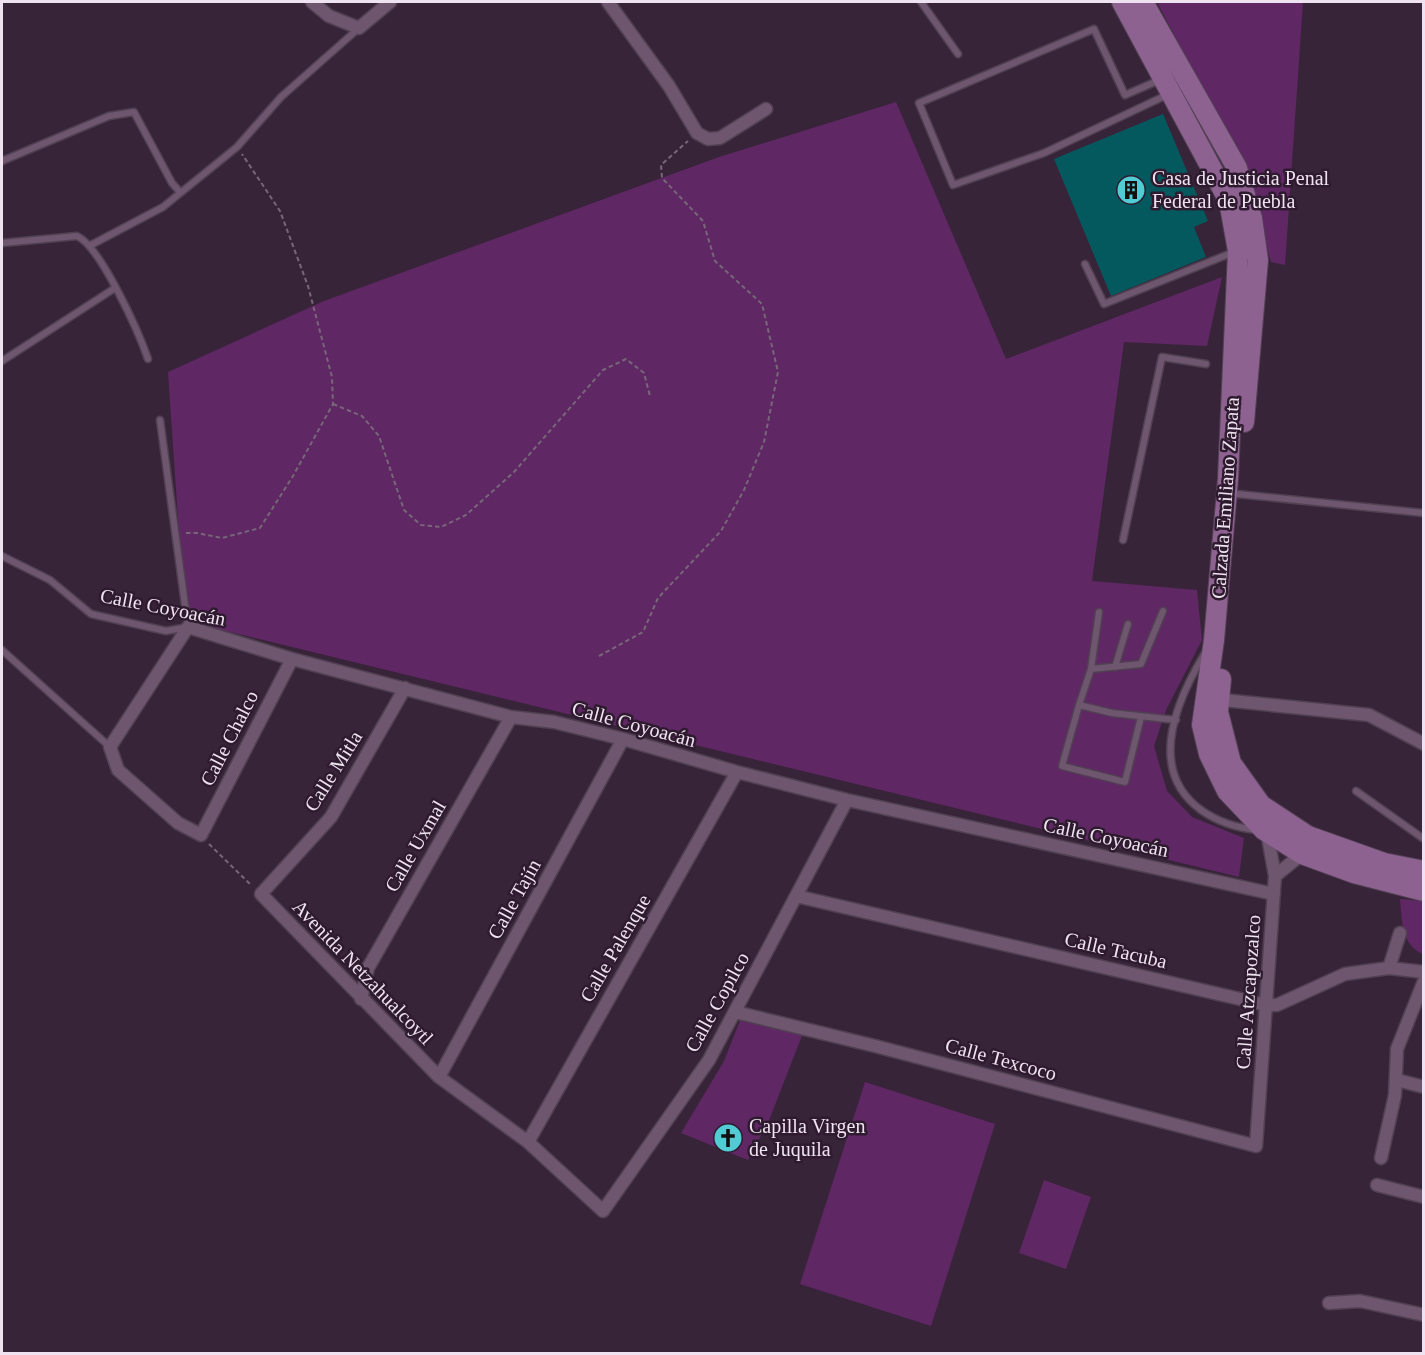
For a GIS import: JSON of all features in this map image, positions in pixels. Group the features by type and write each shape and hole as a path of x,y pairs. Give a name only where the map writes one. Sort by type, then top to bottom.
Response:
{"main road":[{"name":"Calzada Emiliano Zapata","path":"1122,2 1169,85 1229,201 1238,251 1228,479 1214,640 1212,699 1218,712 1231,763 1261,805 1308,836 1384,864 1424,871"},
{"name":"Calzada Emiliano Zapata","path":"1143,2 1237,168 1252,218 1258,260 1237,494 1212,699 1202,725 1209,754 1227,791 1265,831 1302,854 1354,873 1424,891"}],"street":[{"path":"312,2 329,16 359,28 390,2"},
{"path":"608,2 703,136 720,138 766,109"},
{"path":"188,627 110,747 118,770 178,823 201,835"},
{"name":"Calle Coyoacán","path":"188,627 292,659 511,717 554,722 847,800 1274,894"},
{"name":"Calle Chalco","path":"201,835 292,659"},
{"name":"Calle Mitla","path":"261,894 332,817 405,688"},
{"path":"1212,699 1369,715 1422,741"},
{"name":"Calle Uxmal","path":"361,999 368,969 511,717"},
{"name":"Calle Tajín","path":"439,1077 623,740"},
{"name":"Calle Palenque","path":"528,1142 737,772"},
{"name":"Calle Copilco","path":"603,1211 709,1060 847,800"},
{"name":"Calle Atzcapozalco","path":"1257,1146 1275,876 1265,831"},
{"path":"1275,876 1302,854"},
{"name":"Avenida Netzahualcoytl","path":"261,894 439,1077 528,1142 603,1211"},
{"name":"Calle Tacuba","path":"796,896 1266,1005 1277,1005 1345,974 1389,968 1424,972"},
{"path":"1389,968 1400,933"},
{"path":"1381,1158 1397,1080 1397,1049 1424,981"},
{"name":"Calle Texcoco","path":"735,1012 1257,1146"},
{"path":"1397,1080 1424,1087"},
{"path":"1377,1185 1424,1197"},
{"path":"1329,1303 1360,1301 1424,1315"}],"lane":[{"path":"921,2 958,54"},
{"path":"91,245 162,207 237,147 281,97 359,28"},
{"path":"1094,29 1125,95 1169,85 1044,153 953,185 919,103 1094,29"},
{"path":"2,161 109,116 134,112 180,192"},
{"path":"2,243 78,236 91,245 115,288 148,359"},
{"path":"1085,264 1104,303 1238,251"},
{"path":"2,361 115,288"},
{"path":"1123,540 1162,357 1206,364"},
{"path":"160,420 188,627"},
{"path":"1237,494 1424,513"},
{"name":"Calle Coyoacán","path":"2,556 50,580 91,614 166,630 188,627"},
{"path":"1091,669 1141,664 1163,611"},
{"path":"1099,612 1091,669 1062,766 1125,782 1141,717"},
{"path":"1115,667 1128,624"},
{"path":"1214,640 1184,696 1176,720 1170,759 1174,779 1183,794 1216,820 1265,831"},
{"path":"2,650 110,747"},
{"path":"1184,696 1212,699"},
{"path":"1079,705 1141,717 1176,720"},
{"path":"1356,791 1424,838"}],"path":[{"path":"599,656 643,632 658,598 721,531 744,490 764,442 778,372 762,304 715,261 703,221 662,178 661,165 703,136"},
{"path":"175,536 197,533 222,538 260,528 293,476 333,404 332,377 308,286 280,211 237,147"},
{"path":"333,404 362,416 379,436 404,510 421,525 441,527 466,515 514,472 603,370 626,359 644,373 650,396"},
{"path":"201,835 261,894"}],"shaded area":[{"path":"1157,2 1303,2 1285,265 1271,262 1242,165"},
{"path":"896,102 1006,359 1222,277 1207,346 1124,342 1092,581 1197,590 1202,640 1166,710 1154,746 1167,791 1192,817 1244,838 1239,877 185,621 168,372 324,301 719,157"},
{"path":"1400,899 1423,901 1423,954 1410,945 1404,931"},
{"path":"741,1018 803,1033 770,1118 748,1160 681,1133 724,1061"},
{"path":"865,1082 995,1124 931,1326 800,1284"},
{"path":"1044,1180 1091,1197 1066,1269 1019,1253"}],"building":[{"name":"Casa de Justicia Penal Federal de Puebla","path":"1163,114 1208,221 1194,227 1206,257 1111,296 1054,159"},
{"name":"Capilla Virgen de Juquila","path":"722,1128 739,1136 735,1147 717,1139"}],"place":[{"name":"Casa de Justicia Penal Federal de Puebla","path":"1131,190"},
{"name":"Capilla Virgen de Juquila","path":"728,1138"}]}
